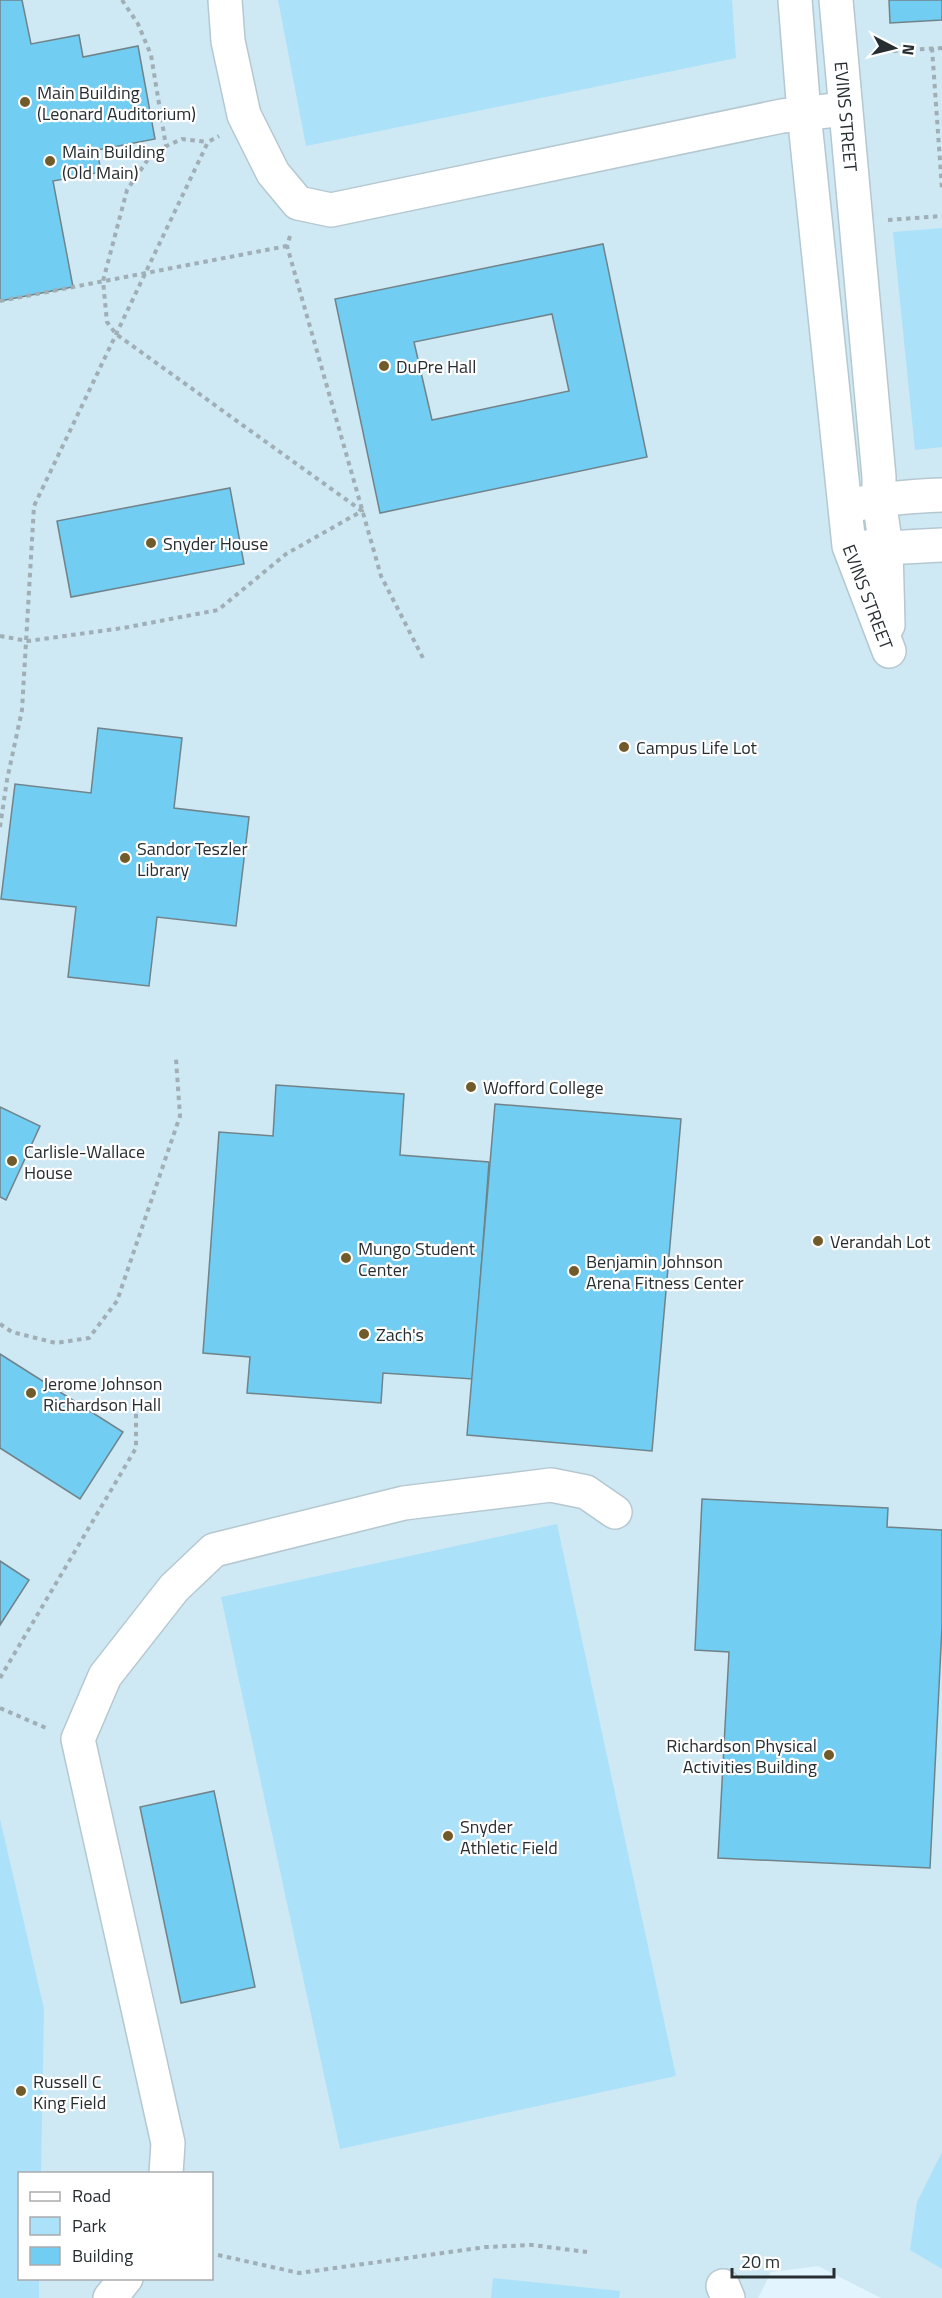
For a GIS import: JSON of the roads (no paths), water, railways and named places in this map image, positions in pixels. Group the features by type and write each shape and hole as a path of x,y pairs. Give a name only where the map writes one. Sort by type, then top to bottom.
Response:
{"street":[{"path":"225,0 228,41 244,115 273,172 298,203 331,210 782,116 845,109"},
{"name":"EVINS STREET","path":"795,0 804,113 849,546 889,651 886,548 879,499 879,477 836,0"},
{"path":"845,507 879,499 942,495"},
{"path":"849,546 886,548 942,545"},
{"path":"166,2172 168,2143 78,1739 105,1676 174,1588 214,1551 404,1503 551,1485 586,1492 615,1512"},
{"path":"110,2298 124,2280"}],"place":[{"name":"Main Building (Leonard Auditorium)","path":"25,102"},
{"name":"Main Building (Old Main)","path":"50,161"},
{"name":"DuPre Hall","path":"384,366"},
{"name":"Snyder House","path":"151,543"},
{"name":"Campus Life Lot","path":"624,747"},
{"name":"Sandor Teszler Library","path":"125,858"},
{"name":"Wofford College","path":"471,1087"},
{"name":"Carlisle-Wallace House","path":"12,1161"},
{"name":"Verandah Lot","path":"818,1241"},
{"name":"Mungo Student Center","path":"346,1258"},
{"name":"Benjamin Johnson Arena Fitness Center","path":"574,1271"},
{"name":"Zach's","path":"364,1334"},
{"name":"Jerome Johnson Richardson Hall","path":"31,1393"},
{"name":"Richardson Physical Activities Building","path":"829,1755"},
{"name":"Snyder Athletic Field","path":"448,1836"},
{"name":"Russell C King Field","path":"21,2091"}]}
